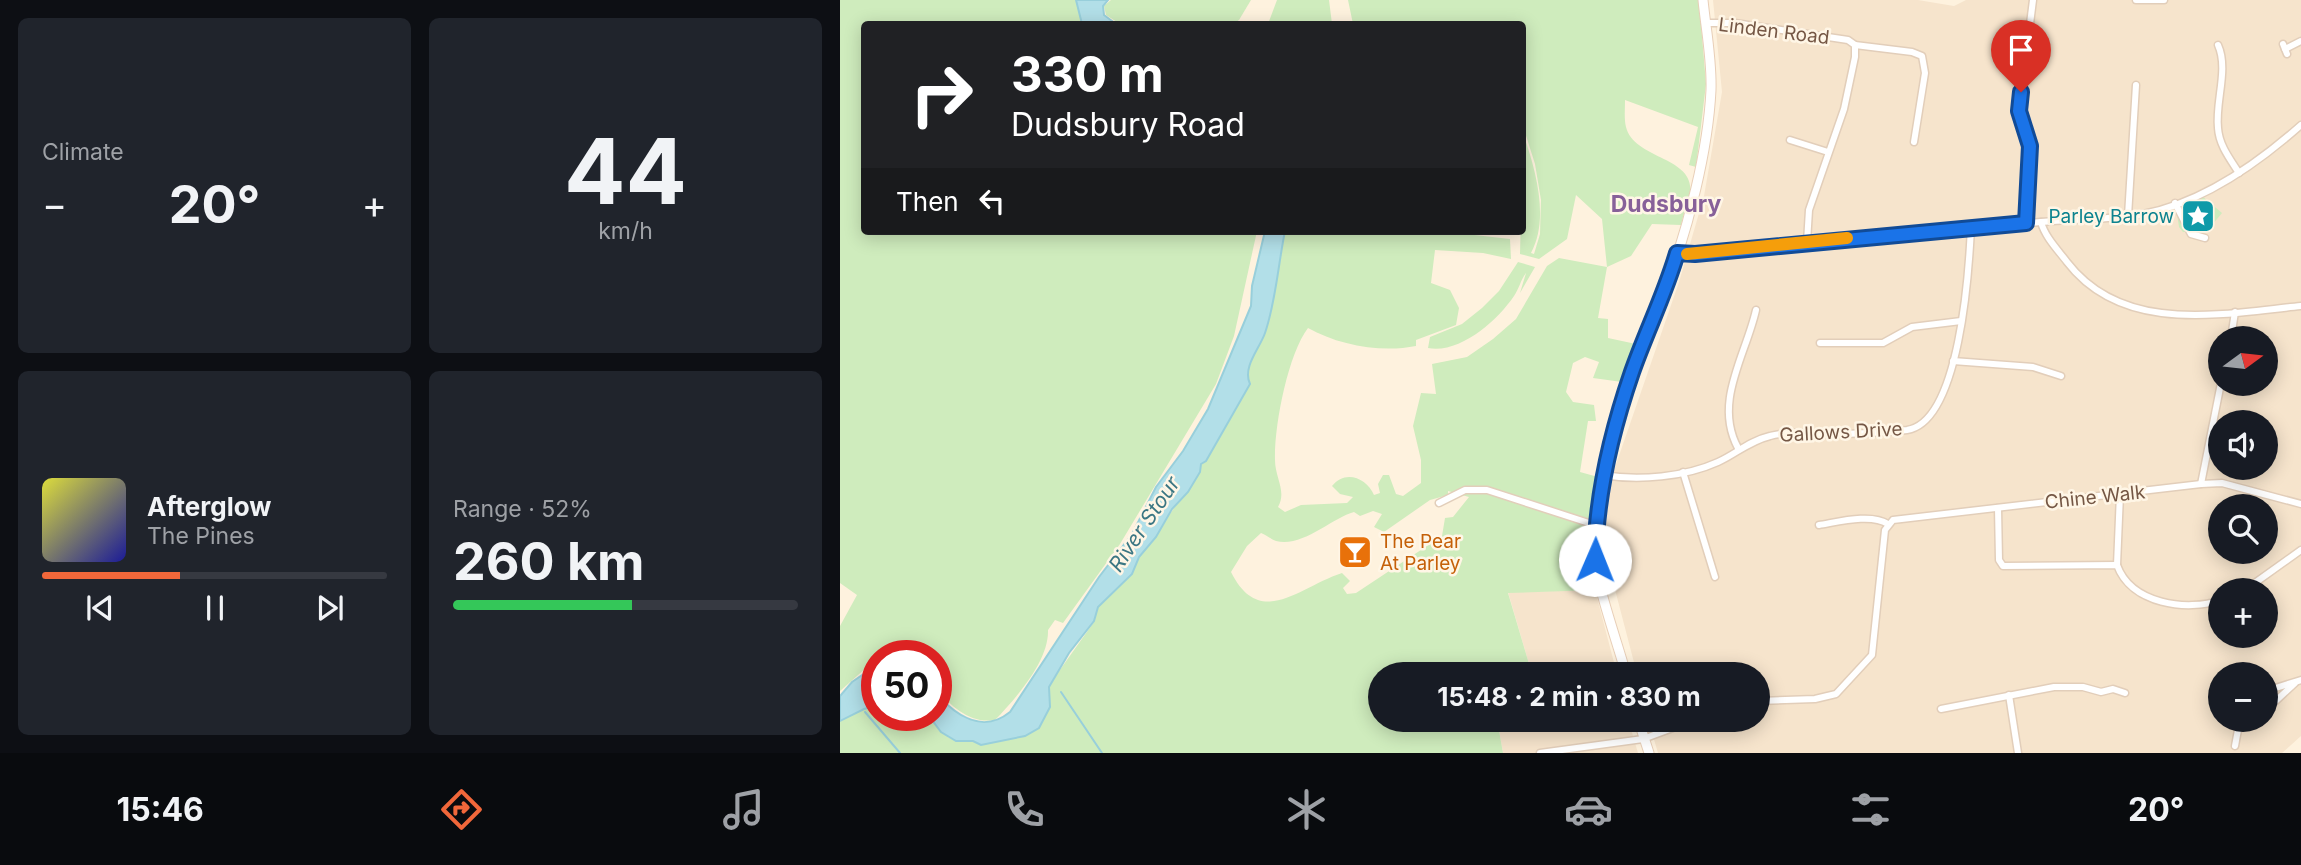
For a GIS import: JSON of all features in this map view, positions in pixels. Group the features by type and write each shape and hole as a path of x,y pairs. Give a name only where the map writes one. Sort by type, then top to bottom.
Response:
{"main road":[{"path":"1623,662 1595,560 1595,525 1603,475 1632,371 1677,253 1699,169 1711,90 1703,0"},
{"path":"1641,732 1649,753"}],"street":[{"path":"2026,223 2030,146 2019,111 2033,0"},
{"path":"2136,0 2164,0"},
{"name":"Linden Road","path":"1705,23 1757,26 1848,40 1855,45 1844,109 1809,210 1807,242"},
{"path":"2285,49 2301,41"},
{"path":"1855,45 1912,51 1922,56 1925,73 1913,142"},
{"path":"2218,45 2221,56 2218,128 2223,146 2239,173"},
{"path":"2127,216 2136,85"},
{"path":"1677,253 1695,254 1970,227 2144,214 2175,203 2239,173 2269,154 2300,127"},
{"path":"1790,140 1828,152"},
{"path":"2175,203 2190,234 2205,238"},
{"path":"2041,222 2079,277 2112,301 2164,314 2235,312 2301,306"},
{"name":"Gallows Drive","path":"1603,475 1634,477 1683,472 1716,463 1738,448 1783,433 1832,434 1917,427 1931,417 1936,408 1953,361 1961,321 1970,227"},
{"path":"1738,448 1731,431 1731,385 1756,310"},
{"path":"2233,326 2235,312"},
{"path":"1820,343 1883,343 1912,327 1961,321"},
{"path":"1953,361 2026,367 2061,376"},
{"path":"2201,484 2218,396"},
{"path":"1683,472 1715,577"},
{"name":"Chine Walk","path":"1819,525 1851,520 1883,521 1888,524 1900,519 2222,483 2301,504"},
{"path":"1439,503 1465,490 1487,490 1595,525"},
{"path":"2120,494 2117,565 2131,586 2155,599 2199,606 2208,604"},
{"path":"1998,508 1999,560 2003,566 2117,565"},
{"path":"1770,701 1815,699 1836,694 1872,655 1888,524"},
{"path":"2262,578 2301,550"},
{"path":"2278,688 2298,682"},
{"path":"2278,700 2298,682"},
{"path":"1941,709 2054,687 2083,687 2101,692 2113,689 2125,693"},
{"path":"2009,695 2018,753"},
{"path":"1540,753 1643,739 1662,732"},
{"path":"2235,746 2238,732"}],"shaded area":[{"path":"1713,0 1918,0 1954,6 1966,0 2301,0 2301,736 2282,753 1658,753 1652,732 1770,732 1770,662 1634,662 1606,555 1604,525 1612,476 1679,282 1704,196 1722,92"},
{"path":"1595,590 1614,662 1528,662 1508,592"},
{"path":"1499,732 1632,732 1638,753 1503,753"}],"green space":[{"path":"840,0 1076,0 1081,21 861,21 861,235 1256,235 1234,336 1216,384 1120,544 1063,623 1055,620 1048,630 1043,654 1030,678 995,720 970,717 952,704 952,640 861,640 861,672 840,691 840,626 857,595 840,583"},
{"path":"1111,0 1251,0 1238,21 1115,21 1106,15 1104,6"},
{"path":"1277,0 1329,0 1332,21 1269,21"},
{"path":"1348,0 1699,0 1706,84 1696,167 1689,165 1698,127 1625,100 1625,124 1631,138 1684,172 1689,182 1690,194 1681,225 1652,224 1631,256 1607,267 1602,219 1576,195 1567,239 1539,259 1520,254 1520,235 1526,235 1526,143 1539,193 1537,239 1531,253 1534,254 1540,234 1541,200 1535,164 1526,136 1526,21 1352,21"},
{"path":"2203,197 2222,213 2207,231 2183,232 2179,227 2177,214"},
{"path":"1284,235 1474,235 1510,239 1511,259 1483,253 1435,250 1431,283 1450,290 1459,308 1456,325 1416,340 1416,346 1389,349 1360,346 1333,339 1308,328 1294,355 1277,429 1275,460 1281,490 1278,507 1285,512 1301,505 1347,503 1353,497 1340,494 1332,486 1343,478 1361,480 1374,495 1380,493 1378,484 1383,475 1389,475 1396,494 1403,496 1421,483 1421,460 1413,426 1421,393 1436,394 1432,364 1467,357 1516,319 1547,266 1559,258 1607,267 1598,318 1608,319 1608,338 1636,344 1622,382 1593,378 1599,362 1585,357 1573,363 1566,392 1573,402 1594,405 1596,421 1588,421 1580,472 1598,477 1587,563 1595,590 1508,593 1528,662 1368,662 1368,732 1499,732 1503,753 840,753 840,721 861,710 861,731 942,731 953,740 985,743 1005,739 1050,707 1049,688 1052,681 1094,622 1098,607 1132,574 1139,557 1200,472 1201,464 1206,461 1250,384 1248,371 1269,321","holes":["1448,491 1469,497 1453,517 1445,518 1442,536 1356,593 1347,594 1343,588 1350,581 1342,573 1281,600 1255,599 1242,589 1231,572 1247,546 1261,533 1276,541 1286,542 1306,536 1345,515 1354,512 1360,516 1373,511 1382,514 1374,527 1384,532 1430,500 1448,495"]},
{"path":"1518,262 1535,267 1520,293 1526,273 1514,296 1498,316 1465,341 1440,349 1428,348 1430,337 1462,324 1482,308 1499,291"}],"water":[{"path":"1076,0 1108,0 1103,6 1104,15 1112,21 1081,21"},
{"name":"River Stour","path":"1264,235 1284,235 1269,321 1248,371 1250,384 1206,461 1201,464 1200,472 1188,492 1172,509 1156,537 1139,557 1132,574 1098,607 1094,621 1069,653 1049,687 1050,707 1039,728 1025,736 981,745 973,741 956,741 941,732 952,731 952,709 980,722 990,722 1010,712 1099,577 1132,534 1156,487 1183,451 1208,409 1251,306 1252,286"},
{"path":"861,676 861,710 840,721 840,696"}],"waterway":[{"path":"1061,692 1102,753"},
{"path":"881,731 900,753"}],"slow traffic":[{"path":"1687,254 1847,238"}],"place":[{"name":"Parley Barrow","path":"2198,216"},
{"name":"The Pear At Parley","path":"1355,552"}],"district":[{"name":"Dudsbury","path":"1666,204"}],"route":[{"path":"1595,560 1595,525 1603,475 1632,371 1667,286 1677,253 1695,254 2026,223 2030,146 2019,111 2021,92"}]}
